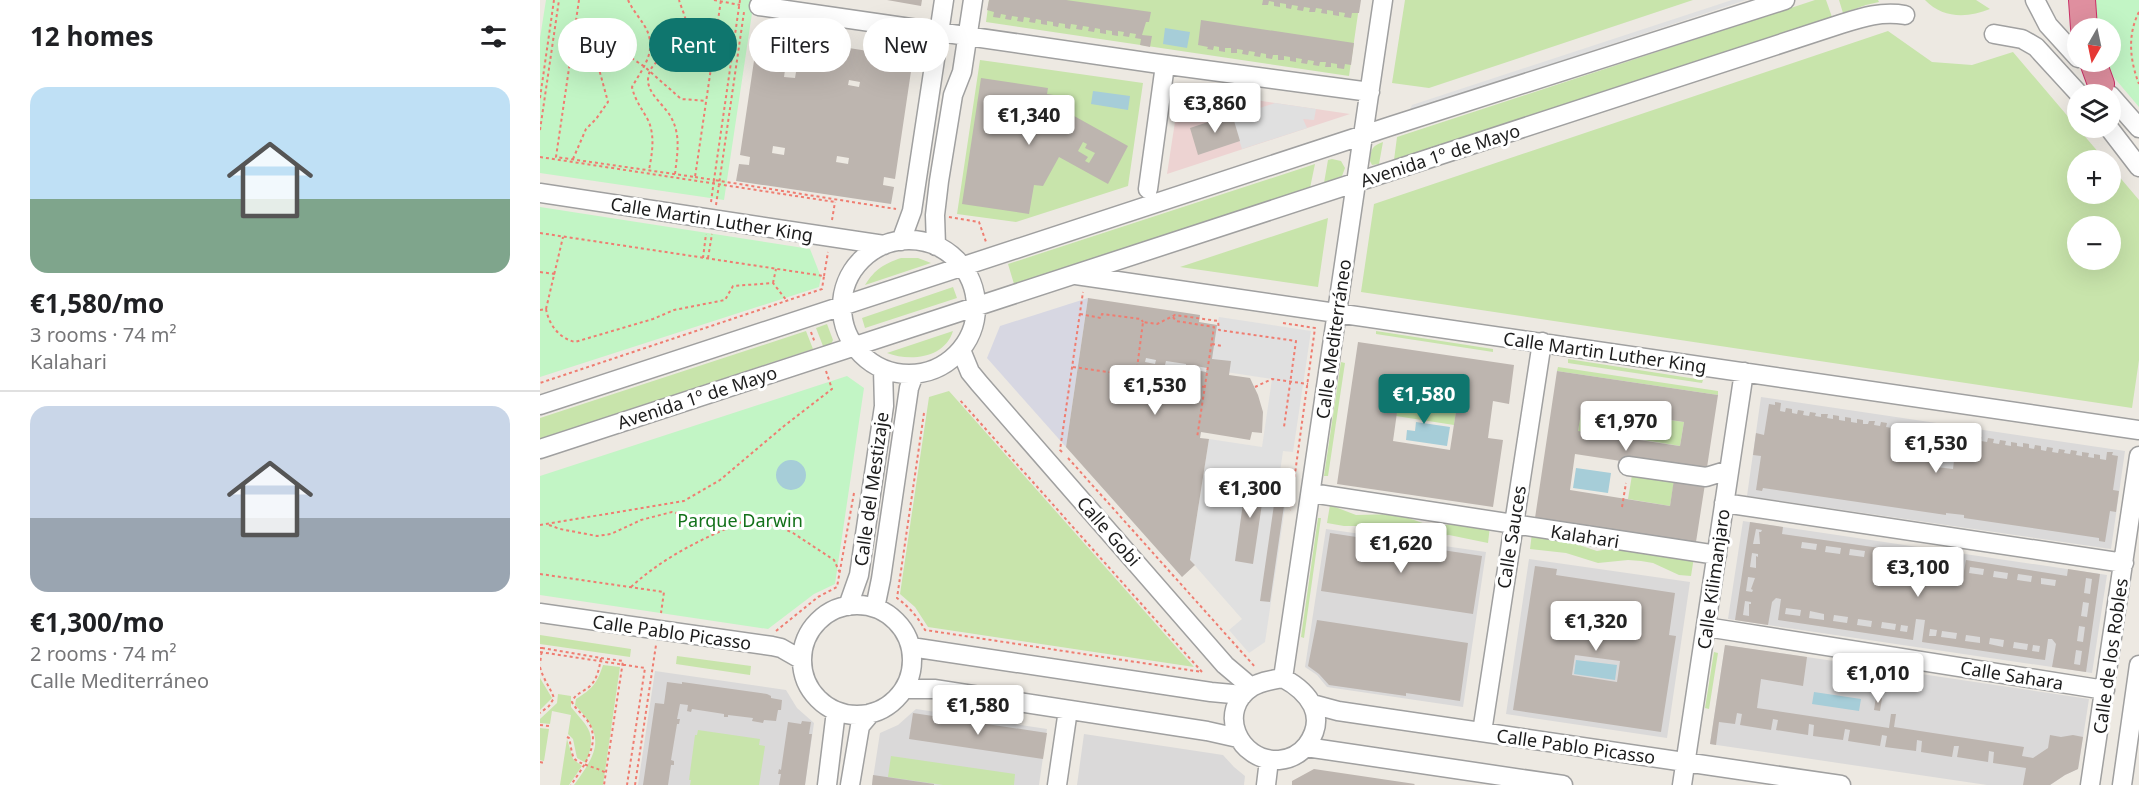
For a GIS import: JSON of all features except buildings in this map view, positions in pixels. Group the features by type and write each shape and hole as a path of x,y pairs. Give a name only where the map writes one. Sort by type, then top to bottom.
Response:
{"highway":[{"path":"2082,0 2083,18"}],"street":[{"path":"941,18 944,0"},
{"path":"936,246 935,215 953,95 962,72 973,0"},
{"name":"Calle Mediterráneo","path":"1283,678 1383,0"},
{"path":"540,405 1785,0"},
{"path":"2035,0 2048,25 2067,46"},
{"path":"752,8 863,23"},
{"name":"Avenida 1º de Mayo","path":"540,449 1850,21 1876,13 1892,12 1905,15"},
{"path":"949,34 1370,92"},
{"path":"1994,34 2022,39 2096,84"},
{"path":"1148,189 1165,65"},
{"path":"893,243 912,212 933,72"},
{"path":"2088,72 2097,84"},
{"path":"2121,109 2139,128"},
{"path":"2116,138 2139,168"},
{"name":"Calle Martin Luther King","path":"540,193 893,243"},
{"path":"914,240 936,246 954,257 963,267 974,290 975,321 970,336 962,350 940,366 914,374 883,369 867,360 847,334 841,306 849,277 858,262 871,252 893,243 914,240"},
{"name":"Calle Martin Luther King","path":"1071,274 2139,430"},
{"name":"Calle Sauces","path":"1482,732 1542,342"},
{"name":"Calle Gobi","path":"962,350 970,372 1247,691"},
{"name":"Calle Gobi","path":"947,363 970,372"},
{"name":"Calle del Mestizaje","path":"848,606 859,575 884,406 883,369"},
{"name":"Calle Kilimanjaro","path":"1682,785 1744,372"},
{"name":"Calle del Mestizaje","path":"875,608 909,388 914,374"},
{"name":"Calle de los Robles","path":"2090,785 2139,456"},
{"path":"1628,466 1706,477 1729,470"},
{"name":"Kalahari","path":"1311,493 1717,555"},
{"path":"1724,503 2124,563"},
{"path":"857,605 875,608 894,619 911,647 911,669 904,689 884,708 871,713 857,715 836,711 822,702 810,688 802,660 805,644 816,623 836,609 857,605"},
{"name":"Calle Pablo Picasso","path":"540,613 772,646 802,660"},
{"name":"Calle Sahara","path":"1706,627 2105,690"},
{"path":"911,647 1211,692 1247,691"},
{"name":"Calle de los Robles","path":"2122,785 2139,665"},
{"path":"1283,678 1304,692 1312,704 1316,720 1306,747 1284,759 1269,760 1255,756 1238,738 1234,713 1247,691 1262,681 1283,678"},
{"path":"904,689 934,689 1207,731 1238,738"},
{"name":"Calle Pablo Picasso","path":"1312,704 1338,711 1841,785"},
{"path":"1057,785 1068,710"},
{"path":"827,785 836,711"},
{"path":"850,785 860,726 871,713"},
{"path":"1306,747 1475,779 1563,785"},
{"path":"1266,785 1269,760"}],"path":[{"path":"540,98 554,0"},
{"path":"540,130 559,0"},
{"path":"577,18 579,0"},
{"path":"628,0 646,28 650,39 651,56 632,87 652,136 649,170"},
{"path":"680,0 684,18"},
{"path":"714,0 740,5"},
{"path":"703,258 740,0"},
{"path":"695,177 721,1"},
{"path":"718,182 752,8"},
{"path":"2139,12 2130,50 2133,70 2139,84"},
{"path":"637,62 649,69"},
{"path":"569,72 556,157 912,212"},
{"path":"572,160 585,129 596,119 608,102 601,72"},
{"path":"650,72 649,86 672,118 676,130 678,151 675,174"},
{"path":"652,72 681,99 707,101"},
{"path":"540,157 649,170 714,182"},
{"path":"718,182 835,202"},
{"path":"935,215 979,222 991,258"},
{"path":"540,233 824,276"},
{"path":"563,237 546,309 563,339 575,342 653,319 674,310 725,300 733,286 773,283"},
{"path":"540,384 822,289 828,253"},
{"path":"773,283 776,270"},
{"path":"540,272 555,274"},
{"path":"773,283 787,301"},
{"path":"1083,292 1060,450 1256,668 1262,666"},
{"path":"540,310 546,309"},
{"path":"1080,314 1101,318 1102,314 1141,319 1143,322 1157,324 1172,316 1200,316 1218,321 1219,330 1296,341 1284,428"},
{"path":"1172,316 1176,321 1215,327 1197,438"},
{"path":"540,525 684,501 720,480 832,389 806,318"},
{"path":"1136,376 1143,322"},
{"path":"1281,322 1315,328 1289,517"},
{"path":"1212,344 1222,346"},
{"path":"1072,367 1205,387"},
{"path":"1255,387 1272,379 1308,384"},
{"path":"924,413 897,598 913,613 925,630 1202,672 959,399"},
{"path":"1632,439 1637,407"},
{"path":"1622,507 1628,466"},
{"path":"774,632 818,597 837,587 855,483"},
{"path":"547,524 560,529 597,536 611,534 641,520 672,512 701,518 744,521 778,526 794,533 834,560"},
{"path":"631,587 649,570 718,532 744,521"},
{"path":"540,574 664,592 635,785"},
{"path":"540,713 549,706 554,698 551,688 543,679 540,665 541,648 645,668 627,785"},
{"path":"541,653 601,660"},
{"path":"571,785 585,764 593,744 592,730 587,720 576,710 572,702 574,696 591,685 598,675 601,660"},
{"path":"604,785 622,665"},
{"path":"540,725 549,726"},
{"path":"567,737 574,758 579,763 595,766 606,772"}],"shaded area":[{"path":"1732,0 1746,0 1409,111 1412,105"},
{"path":"1180,89 1350,114 1167,174"},
{"path":"1275,103 1316,109 1314,120 1303,119 1307,128 1242,149 1232,117"},
{"path":"1088,298 1066,447 987,358 1000,326"},
{"path":"1219,317 1311,331 1293,452 1283,451 1280,472 1290,474 1265,642 1249,653 1229,630 1242,619 1190,560 1209,439 1262,447 1272,379 1206,369 1195,437 1144,361 1150,318 1217,325"},
{"path":"1761,397 2125,451 2111,549 1747,496"},
{"path":"1743,521 2107,575 2092,673 1728,619"},
{"path":"1326,529 1486,552 1463,707 1327,687 1317,675 1305,667"},
{"path":"1529,559 1690,582 1667,738 1506,714"},
{"path":"1725,645 2089,699 2078,769 2050,785 1987,785 1710,744"},
{"path":"655,671 786,690 797,708 814,723 805,785 638,785"},
{"path":"916,709 1047,729 1039,785 872,785 880,733 898,725"},
{"path":"1084,734 1223,755 1245,776 1244,785 1077,785"}],"green space":[{"path":"546,0 754,0 751,18 749,18 749,33 724,200 540,173 540,38"},
{"path":"989,0 1360,0 1349,76 986,22"},
{"path":"1405,0 1693,0 1429,88 1392,83"},
{"path":"1815,0 1826,0 1832,17 1394,160 1397,137"},
{"path":"1839,0 1878,0 1879,2 1843,13"},
{"path":"1925,0 1976,0 1990,9 1965,15 1948,14"},
{"path":"2092,0 2139,0 2139,107 2109,72 2121,72 2121,18 2092,18"},
{"path":"1888,31 1932,62 1972,65 2013,52 2067,115 2067,138 2086,138 2096,150 2067,150 2067,204 2121,204 2121,179 2139,200 2139,360 2132,408 1361,292 1374,204"},
{"path":"980,60 1143,83 1128,186 1016,222 957,214"},
{"path":"1383,142 1379,164 1372,165 1370,161 1372,151 1374,147"},
{"path":"1328,160 1341,161 1345,168 1342,176 1324,183"},
{"path":"1315,164 1310,188 1014,284 1008,264"},
{"path":"540,207 810,249 821,277 819,287 540,377"},
{"path":"1328,218 1318,287 1180,267"},
{"path":"901,258 918,258 931,263 865,285 880,268"},
{"path":"953,287 957,298 865,328 862,318"},
{"path":"827,324 833,340 831,344 823,346 816,328"},
{"path":"806,331 813,349 540,439 540,418"},
{"path":"953,331 943,347 926,355 906,357 887,353"},
{"path":"1376,331 1493,349 1493,352 1376,334"},
{"path":"1568,359 1703,380 1702,383 1568,363"},
{"path":"1341,362 1345,363 1328,476 1324,476"},
{"path":"1558,367 1718,391 1718,395 1557,371"},
{"name":"Parque Darwin","path":"847,376 864,388 835,584 814,594 768,629 540,595 540,476"},
{"path":"1401,384 1459,392 1454,425 1396,416"},
{"path":"949,391 1194,667 928,627 915,607 900,594 929,397"},
{"path":"1582,407 1630,414 1626,438 1578,431"},
{"path":"1642,416 1684,422 1680,446 1638,439"},
{"path":"1634,463 1676,469 1670,506 1628,499"},
{"path":"1330,505 1356,515 1397,514 1434,527 1463,522 1490,526 1488,543 1449,535 1422,537 1390,526 1344,526 1327,523"},
{"path":"1318,518 1321,518 1304,638 1301,637"},
{"path":"1532,533 1568,538 1597,551 1625,546 1694,557 1691,576 1679,575 1653,563 1628,560 1598,563 1566,553 1530,549"},
{"path":"540,635 631,649 630,657 540,644"},
{"path":"1714,652 1718,653 1709,709 1705,708"},
{"path":"677,656 751,666 750,675 676,664"},
{"path":"603,665 620,667 603,785 574,785 589,763 595,745 595,736 591,726 575,705 576,699 593,685"},
{"path":"540,678 552,698 540,710"},
{"path":"558,694 571,696 571,707 587,726 591,744 586,763 577,758 573,739 568,734 571,715 552,711 550,724 540,723 540,719 557,703"},
{"path":"540,728 549,729 544,761 540,760"},
{"path":"698,730 760,739 759,745 765,746 759,785 690,785 695,735"},
{"path":"567,739 573,759 582,766 569,785 560,785"},
{"path":"891,756 1015,774 1014,785 943,785 888,777"}],"water":[{"path":"1165,28 1190,32 1187,48 1163,44"},
{"path":"1093,91 1130,96 1128,110 1091,104"},
{"path":"1416,422 1450,427 1447,446 1406,440 1407,430 1415,431"},
{"path":"791,460 802,464 806,475 802,486 791,490 780,486 776,475 780,464"},
{"path":"1576,468 1611,473 1608,493 1573,488"},
{"path":"1901,550 1930,554 1928,563 1899,561"},
{"path":"1576,660 1617,665 1615,680 1574,674"},
{"path":"1814,692 1861,699 1859,711 1812,704"}]}
